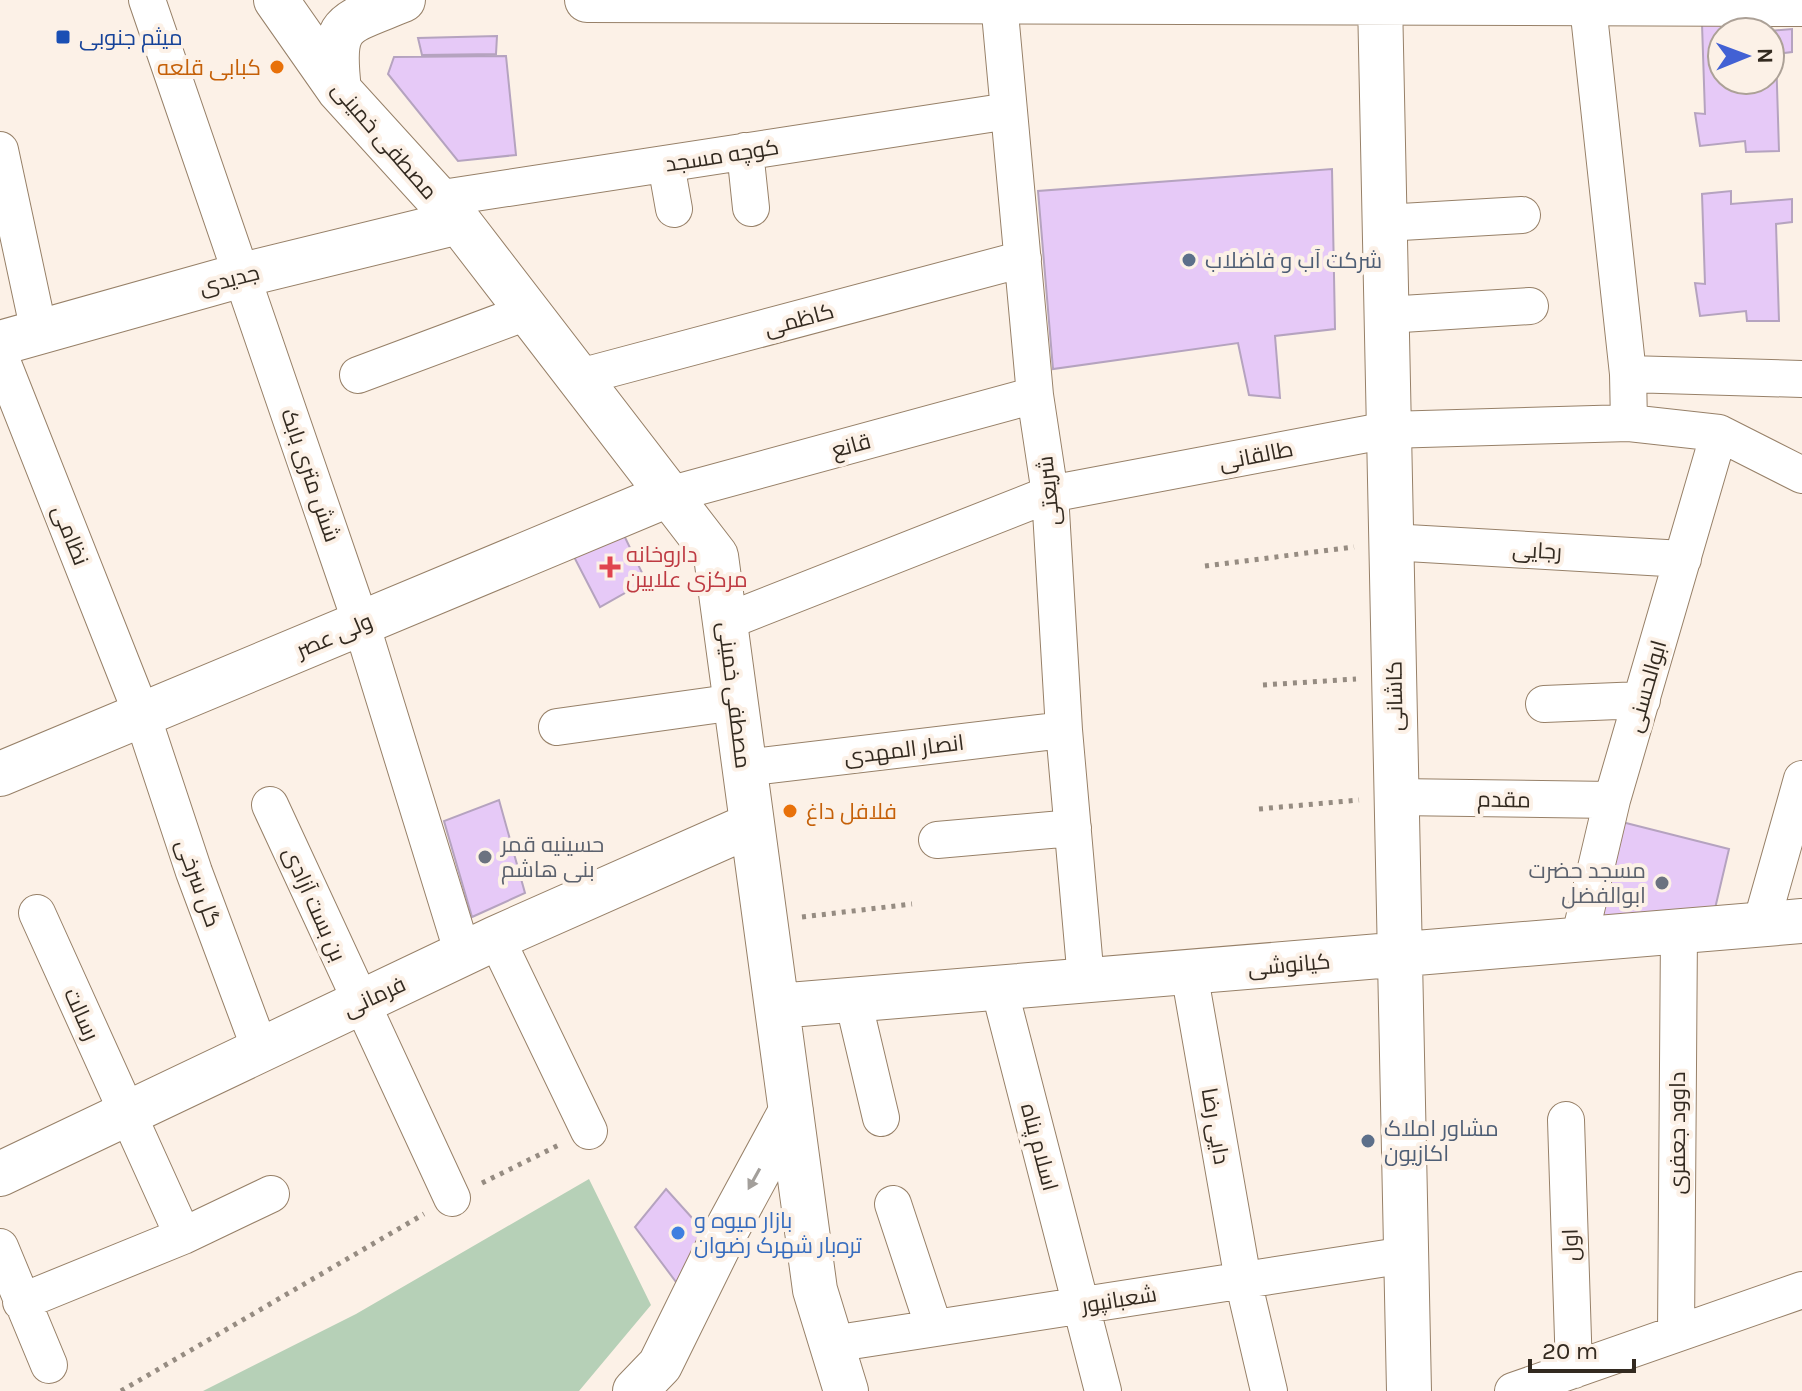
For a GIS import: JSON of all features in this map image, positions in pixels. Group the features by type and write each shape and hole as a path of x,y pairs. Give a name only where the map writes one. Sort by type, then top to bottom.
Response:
{"street":[{"name":"شش متری بابک","path":"147,0 361,623 480,946 589,1131"},
{"name":"مصطفی خمینی","path":"276,0 339,90 447,210 716,556 815,1290 846,1391"},
{"path":"339,90 334,49 347,23 403,0"},
{"path":"587,0 1588,6 1802,4"},
{"name":"شریعتی","path":"999,2 1035,395 1050,494 1064,730 1086,980"},
{"name":"کاشانی","path":"1380,3 1409,1391"},
{"path":"1588,6 1628,374 1629,423"},
{"name":"کوچه مسجد","path":"447,210 666,164 1009,111"},
{"path":"0,150 19,338"},
{"path":"745,151 751,208"},
{"path":"666,164 674,209"},
{"name":"جدیدی","path":"19,338 242,275 447,210"},
{"path":"1384,223 1522,215"},
{"name":"کاظمی","path":"576,378 1023,259"},
{"path":"1386,315 1530,306"},
{"path":"358,375 527,312"},
{"name":"نظامی","path":"0,356 142,715"},
{"path":"1628,374 1802,379"},
{"name":"قانع","path":"668,495 1035,395"},
{"name":"طالقانی","path":"725,622 1050,494 1388,430 1629,423 1719,433 1802,475"},
{"name":"ابوالحسنی","path":"1579,940 1612,800 1719,433"},
{"name":"ولی عصر","path":"0,774 668,495"},
{"name":"رجایی","path":"1390,542 1683,559"},
{"path":"1544,704 1642,700"},
{"path":"557,727 736,702"},
{"name":"گل سرخی","path":"142,715 194,872 260,1049"},
{"name":"انصار المهدی","path":"745,768 1064,730"},
{"path":"1781,922 1802,779"},
{"name":"مقدم","path":"1396,797 1612,800"},
{"name":"بن بست آزادی","path":"270,805 452,1198"},
{"name":"فرمانی","path":"0,1174 480,946 751,825"},
{"path":"937,840 1073,828"},
{"name":"رسالت","path":"37,913 127,1115"},
{"name":"کیانوشی","path":"777,1006 1781,922"},
{"name":"داوود جعفری","path":"1676,1334 1679,931"},
{"name":"دایی رضا","path":"1189,972 1243,1280 1269,1391"},
{"name":"اسلام پناه","path":"999,988 1103,1391"},
{"path":"853,1000 881,1118"},
{"path":"635,1391 660,1365 726,1231 791,1111"},
{"path":"127,1115 183,1236"},
{"name":"اول","path":"1566,1120 1574,1370"},
{"path":"21,1302 183,1236 271,1194"},
{"path":"893,1204 934,1328"},
{"path":"0,1247 49,1365"},
{"name":"شعبانپور","path":"832,1344 1406,1255"},
{"path":"1513,1391 1802,1290"}],"path":[{"path":"1205,566 1390,542"},
{"path":"1263,685 1393,677"},
{"path":"1259,809 1396,797"},
{"path":"766,921 912,904"},
{"path":"121,1391 452,1198 589,1131"}],"green space":[{"path":"589,1179 651,1305 579,1391 203,1391 356,1314"}],"building":[{"path":"1702,24 1706,24 1706,96 1777,96 1779,151 1746,152 1745,141 1700,146 1695,113 1705,114"},
{"path":"1792,29 1792,52 1786,53 1786,30"},
{"path":"497,36 496,54 422,55 418,38"},
{"path":"506,56 516,155 458,161 388,74 394,57"},
{"name":"شرکت آب و فاضلاب","path":"1332,169 1335,329 1275,336 1280,398 1249,395 1238,343 1053,369 1038,191"},
{"path":"1731,191 1731,204 1792,199 1792,222 1776,224 1779,321 1747,321 1746,311 1700,316 1695,283 1705,284 1702,194"},
{"name":"داروخانه مرکزی علایین","path":"620,527 646,581 600,607 572,553"},
{"name":"حسینیه قمر بنی هاشم","path":"499,800 525,893 472,917 444,821"},
{"name":"مسجد حضرت ابوالفضل","path":"1618,821 1729,849 1713,917 1593,926"},
{"path":"666,1189 703,1230 679,1286 635,1227"}],"place":[{"name":"میثم جنوبی","path":"63,37"},
{"name":"کبابی قلعه","path":"277,67"},
{"name":"شرکت آب و فاضلاب","path":"1189,260"},
{"name":"داروخانه مرکزی علایین","path":"610,567"},
{"name":"فلافل داغ","path":"790,811"},
{"name":"حسینیه قمر بنی هاشم","path":"485,857"},
{"name":"مسجد حضرت ابوالفضل","path":"1662,883"},
{"name":"مشاور املاک اکازیون","path":"1368,1141"},
{"name":"بازار میوه و تره‌بار شهرک رضوان","path":"678,1233"}]}
